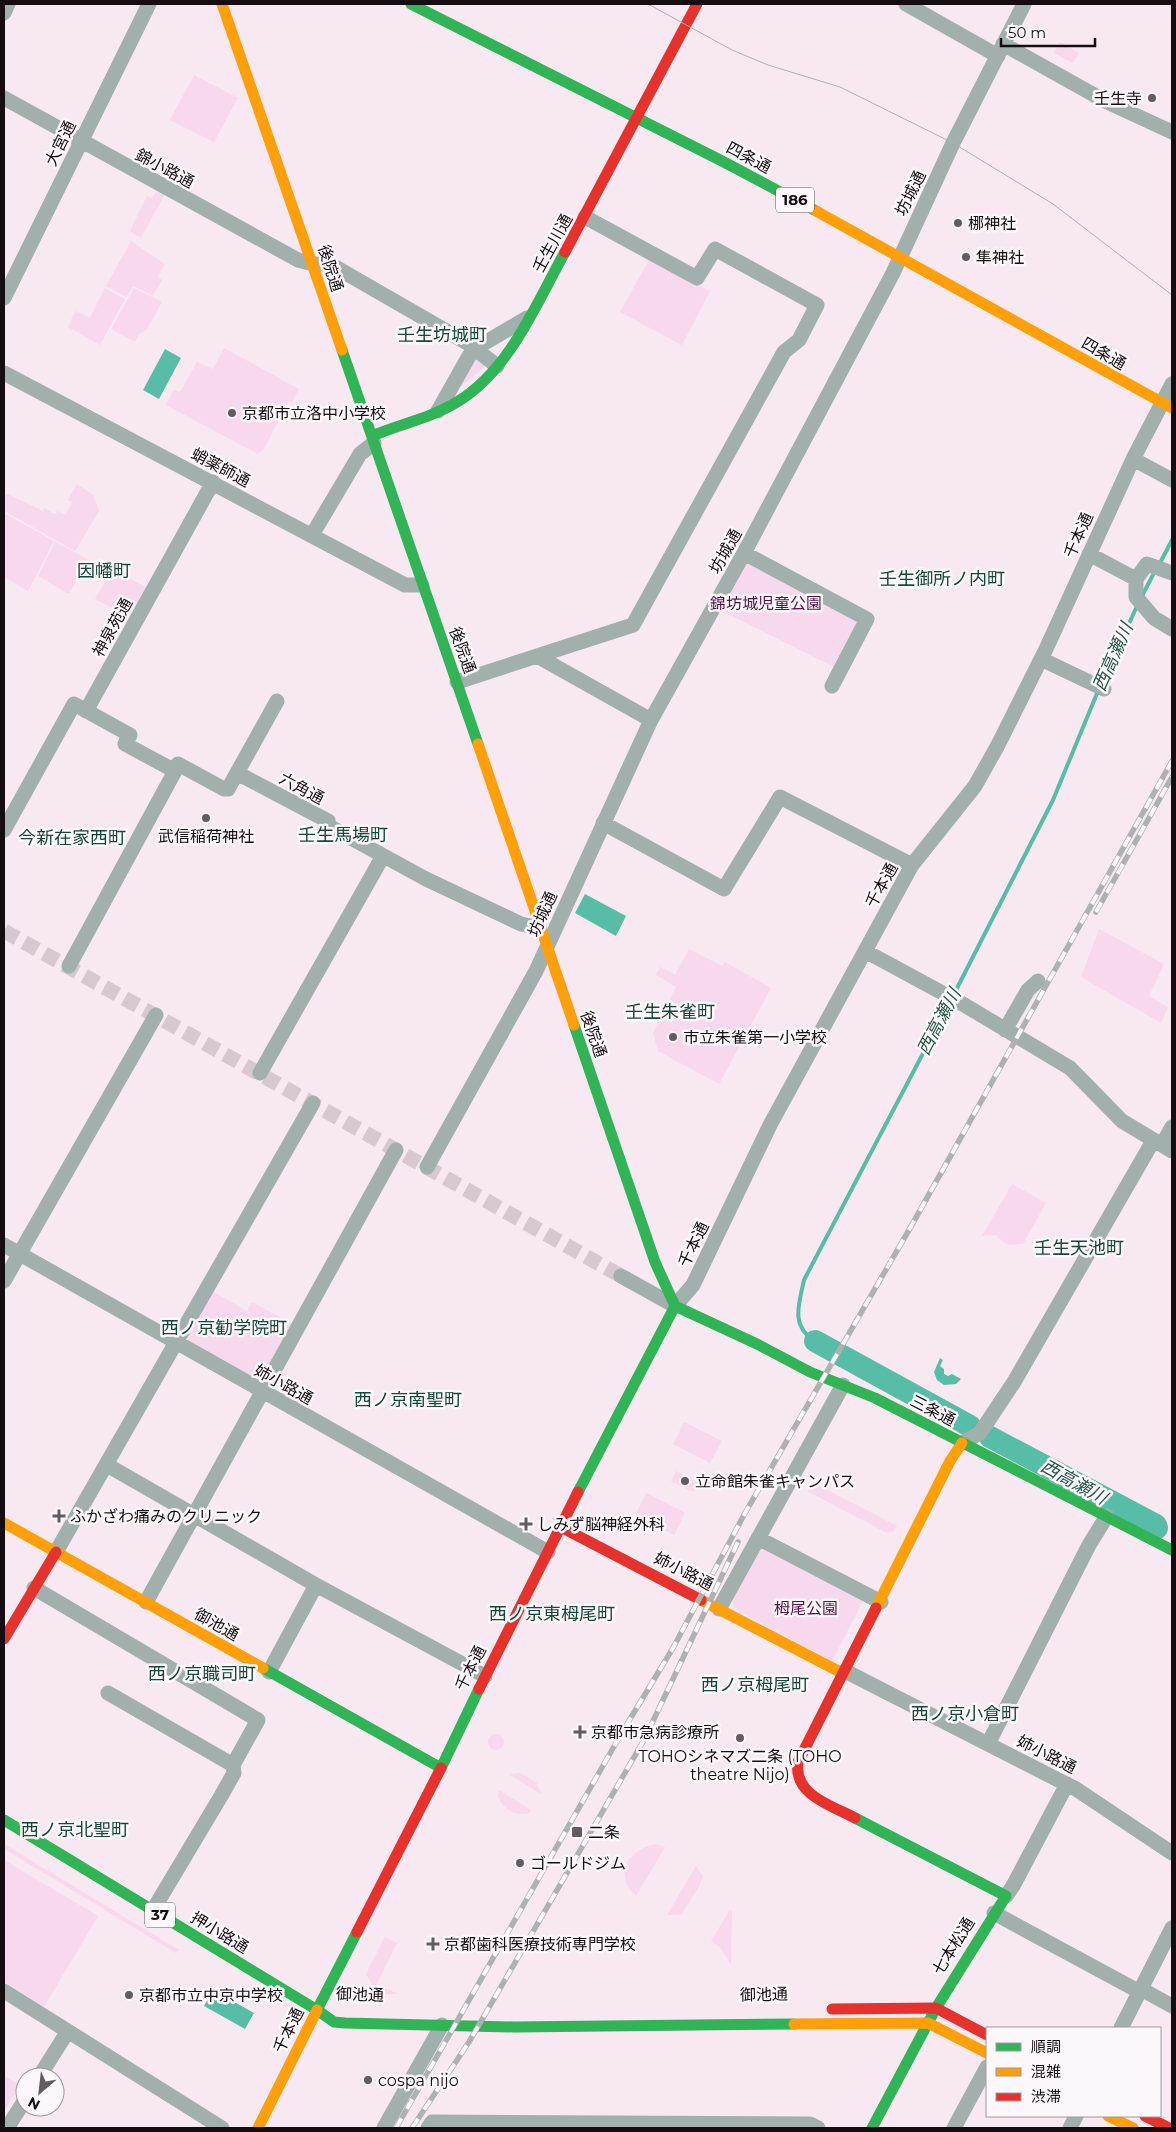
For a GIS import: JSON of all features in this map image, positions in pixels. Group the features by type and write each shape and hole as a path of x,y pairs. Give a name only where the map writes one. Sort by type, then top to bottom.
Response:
{"street":[{"path":"4,12 8,4"},
{"name":"大宮通","path":"4,298 149,4"},
{"name":"後院通","path":"222,4 457,682 654,1262 675,1306"},
{"name":"四条通","path":"411,4 524,62 639,117 1167,405"},
{"name":"壬生川通","path":"373,440 438,412 467,395 508,353 585,217 697,4"},
{"path":"906,4 1104,101 1172,132"},
{"name":"坊城通","path":"427,1168 536,971 651,720 744,553 900,258 953,143 1024,4"},
{"name":"錦小路通","path":"4,98 80,142 298,260 313,264 330,264 476,348 497,366"},
{"path":"457,682 634,625 784,352 799,340 817,304 715,249 697,278 585,217"},
{"path":"438,412 469,356 476,348 529,316"},
{"name":"蛸薬師通","path":"4,373 405,585 422,585"},
{"name":"千本通","path":"258,2128 441,1768 485,1676 675,1306 693,1285 770,1125 912,865 975,786 1041,659 1133,459 1167,405 1172,384"},
{"path":"312,535 360,454 373,440"},
{"path":"1133,459 1172,480"},
{"name":"神泉苑通","path":"4,830 80,707 213,482"},
{"path":"744,553 867,619 832,686"},
{"path":"1089,554 1136,579"},
{"path":"1163,568 1148,564 1136,579 1140,601 1154,618 1172,629"},
{"path":"537,656 651,720"},
{"path":"1041,659 1098,686"},
{"path":"69,966 178,764 224,789 228,789 277,701"},
{"path":"80,707 130,735 125,744 175,771"},
{"name":"六角通","path":"237,773 328,821 327,824 426,879 521,924 539,928"},
{"path":"603,823 724,889 780,797 912,865"},
{"path":"260,1073 383,856"},
{"path":"865,951 954,999 1070,1068 1122,1121 1162,1146"},
{"path":"1005,1030 1028,990 1038,981"},
{"path":"4,1281 156,1015"},
{"path":"4,1639 108,1465 314,1104"},
{"path":"1006,1896 804,1790 798,1783 796,1772 798,1762 881,1602 950,1461 962,1443 980,1433 1014,1382 1131,1183 1162,1146 1172,1126"},
{"path":"146,1602 396,1150"},
{"name":"姉小路通","path":"4,1245 548,1552"},
{"path":"621,1276 675,1306"},
{"name":"三条通","path":"675,1306 757,1344 810,1372 875,1398 1172,1550"},
{"path":"719,1609 843,1384"},
{"path":"108,1465 316,1585 485,1676"},
{"path":"988,1744 1050,1620 1107,1516"},
{"name":"御池通","path":"4,1523 441,1768"},
{"name":"姉小路通","path":"561,1527 844,1673 1067,1784 1096,1801 1172,1853"},
{"path":"758,1538 881,1602"},
{"path":"269,1672 316,1585"},
{"path":"34,1588 258,1720 233,1765 234,1772 221,1796 153,1910"},
{"path":"108,1693 233,1765"},
{"name":"七本松通","path":"872,2128 936,2008 994,1913 1013,1886 1067,1784"},
{"name":"押小路通","path":"4,1820 317,2010"},
{"path":"994,1913 1172,2006"},
{"path":"1122,2027 1172,1928"},
{"path":"4,1991 222,2128"},
{"path":"823,2009 936,2008 986,2034"},
{"name":"御池通","path":"317,2010 340,2009"},
{"name":"御池通","path":"317,2010 334,2022 345,2023 442,2025 729,2018 928,2023 986,2053"},
{"path":"384,2128 442,2025"},
{"path":"46,2067 68,2031"},
{"path":"954,2128 986,2068"},
{"path":"7,2128 15,2116"},
{"path":"1110,2117 1132,2128"},
{"path":"1147,2117 1169,2128"},
{"path":"428,2128 432,2122 568,2126 780,2126 810,2124 818,2128"}],"green space":[{"path":"1060,42 1079,53 1073,63 1054,53"},
{"path":"194,75 238,98 214,142 170,120"},
{"path":"159,188 166,192 141,238 130,231 147,196 152,198"},
{"path":"131,241 165,264 158,277 162,280 153,296 133,286 126,297 106,286"},
{"path":"650,258 710,291 682,345 620,312"},
{"path":"105,288 125,299 100,345 68,327 75,311 90,318"},
{"path":"134,288 162,302 147,329 138,335 135,342 111,329"},
{"path":"224,348 299,389 292,402 289,401 264,449 258,454 166,405 174,390 180,392 197,362 213,369"},
{"path":"474,357 486,366 461,386 459,384"},
{"path":"77,484 93,495 99,511 75,551 4,511 4,497 8,494 43,511 44,508 55,514 57,511 65,515 72,502 68,500"},
{"path":"4,513 54,541 28,591 4,577"},
{"path":"55,542 88,559 69,594 38,576"},
{"name":"錦坊城児童公園","path":"751,564 858,620 859,627 836,668 718,609 742,565"},
{"path":"112,569 147,588 130,617 95,599"},
{"path":"1099,929 1164,964 1149,996 1168,1007 1161,1023 1081,977"},
{"path":"689,949 722,966 725,962 771,988 719,1084 658,1051 653,1033 676,987 656,975 660,967 675,975"},
{"path":"1012,1184 1046,1203 1023,1244 1012,1245 1007,1244 996,1235 982,1236"},
{"path":"212,1291 247,1311 252,1302 294,1325 264,1380 258,1383 188,1344 187,1337"},
{"path":"684,1422 722,1441 710,1463 673,1444"},
{"path":"676,1471 698,1482 693,1492 671,1481"},
{"path":"812,1482 897,1526 894,1531 887,1533 807,1491"},
{"path":"647,1493 685,1513 674,1535 635,1515"},
{"name":"栂尾公園","path":"763,1548 864,1599 832,1661 734,1608 732,1600 757,1553"},
{"path":"496,1734 502,1736 504,1742 502,1748 496,1750 490,1748 488,1742 490,1736"},
{"path":"520,1773 537,1783 541,1794 509,1774"},
{"path":"499,1790 531,1810 529,1813 515,1813 503,1805 498,1797"},
{"path":"4,1844 179,1950 176,1953 4,1849"},
{"path":"656,1844 665,1847 636,1896 629,1888 625,1879 627,1864 638,1851"},
{"path":"4,1860 98,1916 44,2007 4,1981"},
{"path":"696,1866 703,1876 699,1886 681,1915 667,1915"},
{"path":"730,1910 732,1913 731,1965 720,1947 711,1941"},
{"path":"385,1937 397,1943 377,1984 398,1994 378,1994 366,1974"},
{"path":"4,2076 15,2082 15,2093 4,2111"}],"shaded area":[{"path":"165,349 181,358 159,399 143,390"},
{"path":"585,894 626,916 616,936 575,913"},
{"path":"940,1358 943,1360 940,1366 944,1369 944,1374 948,1376 952,1374 961,1379 956,1384 944,1385 937,1380 934,1372"},
{"path":"213,1990 254,2013 245,2029 204,2006"}],"waterway":[{"name":"西高瀬川","path":"1159,565 1172,540"},
{"name":"西高瀬川","path":"1142,596 1155,571"},
{"name":"西高瀬川","path":"1101,684 1138,604"},
{"name":"西高瀬川","path":"953,996 1053,800 1098,691"},
{"name":"西高瀬川","path":"815,1341 802,1329 799,1321 798,1314 804,1280 950,1002"},
{"name":"西高瀬川","path":"815,1341 970,1426"},
{"name":"西高瀬川","path":"990,1437 1156,1525 1157,1528"}],"tunnel":[{"path":"4,931 621,1276"}],"tram line":[{"path":"648,4 732,50 768,65 840,87 953,143 1053,204 1172,295"}],"railway":[{"path":"396,2128 624,1729 673,1648 745,1513 909,1230 1172,761"},
{"path":"1096,912 1172,777"},
{"path":"412,2128 469,2042 644,1740 738,1542"}],"traffic: fast":[{"path":"411,4 722,161 816,211"},
{"path":"372,436 447,408 476,388 507,354 532,314 565,252"},
{"path":"342,350 478,744"},
{"path":"574,1025 655,1262 675,1306"},
{"path":"675,1306 757,1344 810,1372 875,1398 1172,1550"},
{"path":"578,1492 675,1306"},
{"path":"263,1668 441,1768 479,1689"},
{"path":"855,1818 1006,1896 936,2008 872,2128"},
{"path":"4,1820 317,2010 357,1932"},
{"path":"317,2010 334,2022 345,2023 515,2027 794,2024"}],"traffic: slow":[{"path":"222,4 342,350"},
{"path":"816,211 1172,408"},
{"path":"478,744 574,1025"},
{"path":"876,1608 950,1461 962,1443"},
{"path":"4,1523 263,1668"},
{"path":"701,1600 844,1674"},
{"path":"258,2128 317,2010"},
{"path":"794,2024 928,2023 986,2052"},
{"path":"1110,2117 1133,2128"}],"traffic: jam":[{"path":"565,252 697,4"},
{"path":"479,1689 578,1492"},
{"path":"561,1527 701,1600"},
{"path":"4,1639 56,1552"},
{"path":"855,1818 816,1798 808,1791 801,1783 798,1773 798,1762 876,1608"},
{"path":"357,1932 441,1768"},
{"path":"832,2009 936,2008 986,2034"},
{"path":"1147,2117 1169,2128"}],"place":[{"name":"壬生寺","path":"1152,98"},
{"name":"梛神社","path":"958,223"},
{"name":"隼神社","path":"966,257"},
{"name":"京都市立洛中小学校","path":"232,413"},
{"name":"武信稲荷神社","path":"206,818"},
{"name":"市立朱雀第一小学校","path":"673,1037"},
{"name":"立命館朱雀キャンパス","path":"685,1481"},
{"name":"ふかざわ痛みのクリニック","path":"59,1516"},
{"name":"しみず脳神経外科","path":"526,1524"},
{"name":"京都市急病診療所","path":"580,1732"},
{"name":"TOHOシネマズ二条 (TOHO theatre Nijo)","path":"740,1738"},
{"name":"二条","path":"577,1832"},
{"name":"ゴールドジム","path":"520,1863"},
{"name":"京都歯科医療技術専門学校","path":"433,1944"},
{"name":"京都市立中京中学校","path":"129,1995"},
{"name":"cospa nijo","path":"368,2080"}],"district":[{"name":"壬生坊城町","path":"442,335"},
{"name":"因幡町","path":"104,571"},
{"name":"壬生御所ノ内町","path":"942,579"},
{"name":"壬生馬場町","path":"343,835"},
{"name":"今新在家西町","path":"72,838"},
{"name":"壬生朱雀町","path":"670,1012"},
{"name":"壬生天池町","path":"1079,1248"},
{"name":"西ノ京勧学院町","path":"224,1328"},
{"name":"西ノ京南聖町","path":"408,1400"},
{"name":"西ノ京東栂尾町","path":"552,1614"},
{"name":"西ノ京職司町","path":"202,1674"},
{"name":"西ノ京栂尾町","path":"755,1685"},
{"name":"西ノ京小倉町","path":"965,1714"},
{"name":"西ノ京北聖町","path":"75,1830"}]}
